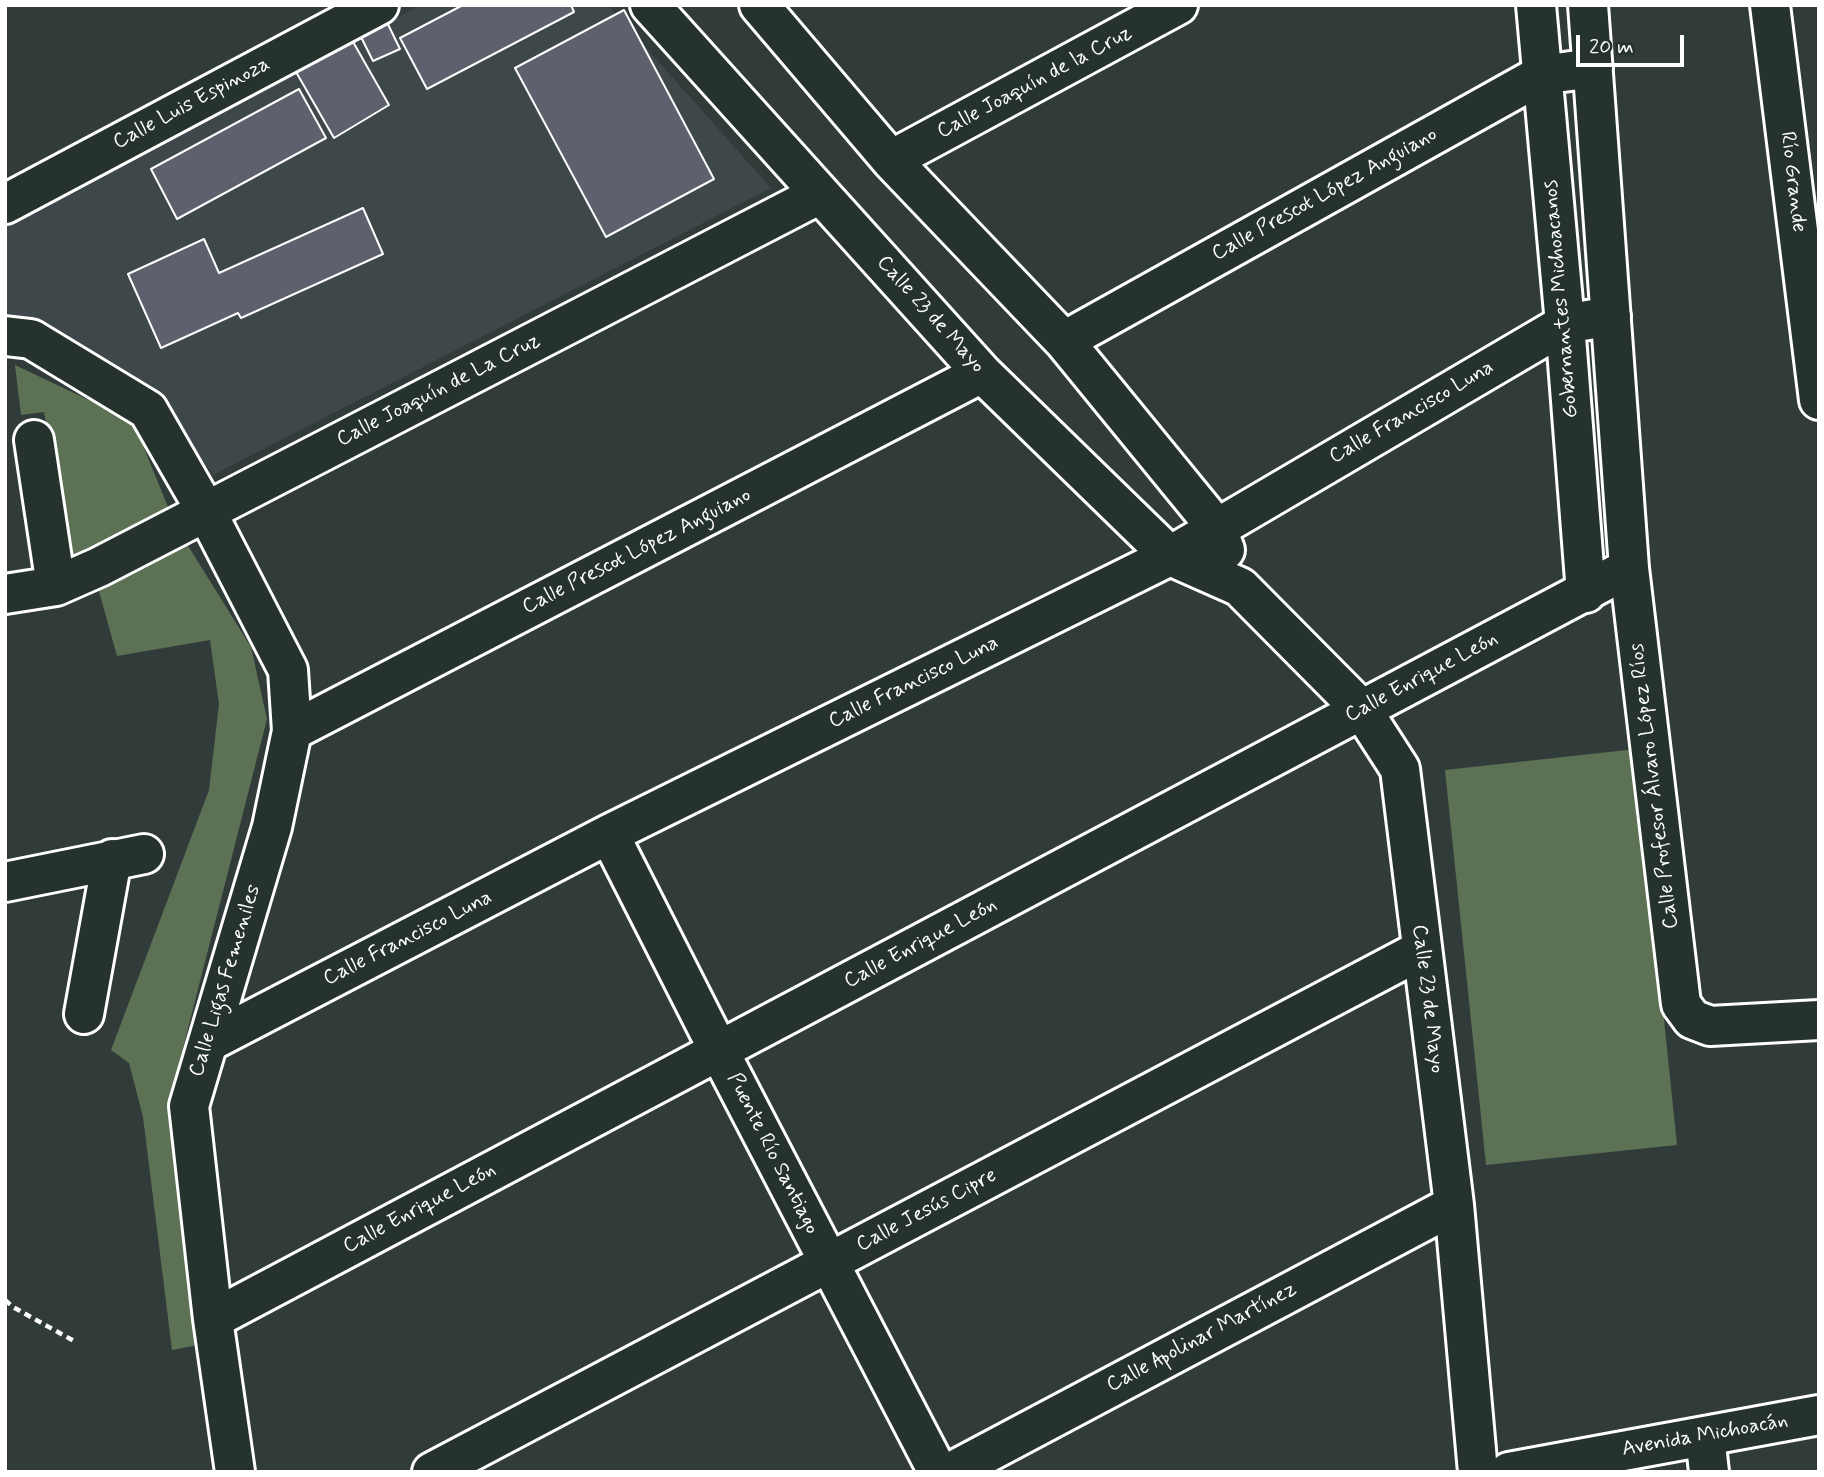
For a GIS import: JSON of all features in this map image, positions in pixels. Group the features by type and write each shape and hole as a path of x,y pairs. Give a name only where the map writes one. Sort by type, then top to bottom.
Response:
{"street":[{"name":"Calle Luis Espinoza","path":"5,204 379,5"},
{"name":"Calle 23 de Mayo","path":"650,5 982,373 1170,556 1240,587 1362,710 1399,769 1454,1205 1478,1472"},
{"name":"Calle 23 de Mayo","path":"759,5 891,160 1063,341 1216,527 1240,587"},
{"name":"Calle Joaquín de la Cruz","path":"891,160 1178,5"},
{"name":"Gobernantes Michoacanos","path":"1536,5 1586,593"},
{"path":"1588,5 1629,568"},
{"name":"Río Grande","path":"1770,5 1819,400"},
{"name":"Calle Prescot López Anguiano","path":"1063,341 1541,75 1593,68"},
{"name":"Calle Joaquín de La Cruz","path":"56,586 99,567 820,194"},
{"name":"Calle Francisco Luna","path":"209,1042 609,834 1170,556 1565,324 1611,316"},
{"name":"Calle Ligas Femeniles","path":"5,336 31,339 148,411 206,511 288,670 292,732 272,827 189,1107 213,1319 235,1472"},
{"name":"Calle Prescot López Anguiano","path":"292,732 982,373"},
{"path":"5,594 56,586 34,440"},
{"name":"Calle Enrique León","path":"213,1319 1629,568"},
{"name":"Calle Profesor Álvaro López Ríos","path":"1629,568 1681,1004 1692,1019 1710,1026 1819,1020"},
{"name":"Puente Río Santiago","path":"609,834 938,1472"},
{"path":"5,882 128,857 84,1014"},
{"name":"Calle Jesús Cipre","path":"432,1472 1421,950"},
{"name":"Calle Apolinar Martínez","path":"951,1472 1454,1205"},
{"name":"Avenida Michoacán","path":"1509,1472 1707,1454 1819,1415"}],"path":[{"path":"5,1300 74,1341"}],"shaded area":[{"path":"421,5 608,5 771,188 213,475 157,396 5,318 5,223"}],"green space":[{"path":"15,365 133,421 170,512 70,561 44,412 21,415"},
{"path":"182,536 251,647 267,719 170,1099 198,1345 172,1350 143,1117 129,1063 111,1050 209,790 219,704 210,640 117,656 95,577"},
{"path":"1636,749 1677,1145 1486,1165 1445,770"}],"building":[{"path":"463,5 571,5 574,12 427,89 400,38"},
{"path":"624,10 714,179 606,237 515,68"},
{"path":"383,14 400,49 373,61 356,27"},
{"path":"348,33 389,105 334,138 292,65"},
{"path":"299,89 326,138 177,219 151,169"},
{"path":"363,208 383,254 241,318 238,313 161,348 128,274 204,239 219,273"}]}
